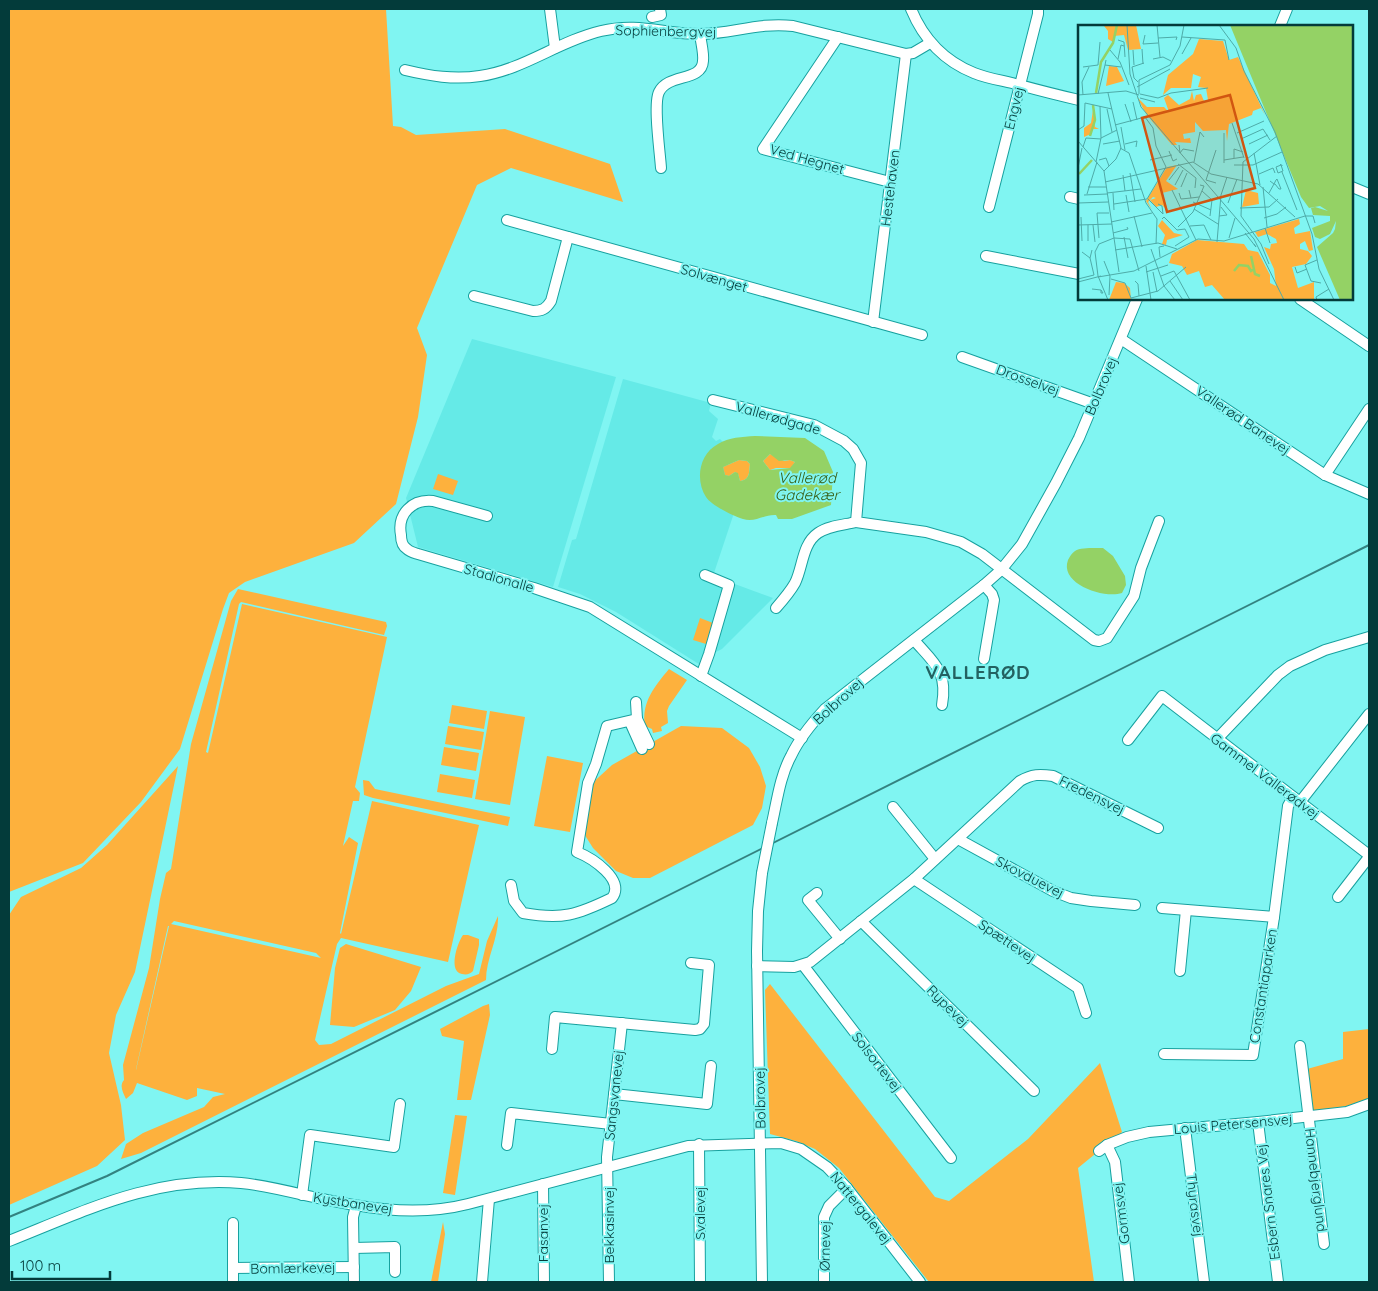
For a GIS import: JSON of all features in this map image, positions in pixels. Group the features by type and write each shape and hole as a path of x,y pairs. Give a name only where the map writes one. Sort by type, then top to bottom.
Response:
{"street":[{"path":"550,9 556,48"},
{"path":"652,17 661,15 660,9"},
{"path":"911,9 930,43 943,55 974,73 1078,100"},
{"name":"Engvej","path":"989,207 1038,9"},
{"path":"1280,25 1286,9"},
{"name":"Sophienbergvej","path":"405,70 438,77 481,76 505,70 583,36 602,30 624,27 700,34 776,24 793,26 906,54"},
{"path":"661,168 657,98 664,85 670,80 700,71 703,61 700,34"},
{"name":"Ved Hegnet","path":"838,38 763,149 890,182"},
{"path":"906,54 913,54 930,43"},
{"name":"Hestehaven","path":"873,322 906,54"},
{"path":"1353,187 1369,194"},
{"name":"Solvænget","path":"507,220 922,336"},
{"path":"474,296 533,311 542,311 551,300 568,237"},
{"path":"986,256 1078,274"},
{"name":"Bolbrovej","path":"762,1282 757,966 758,911 762,873 785,769 812,723 827,707 1001,570 1022,544 1079,438 1137,300"},
{"path":"1301,300 1369,346"},
{"name":"Vallerød Banevej","path":"1121,339 1325,475 1369,494"},
{"name":"Drosselvej","path":"962,357 1094,404"},
{"name":"Vallerødgade","path":"713,400 814,425 844,441 853,449 861,463 856,522"},
{"path":"1325,475 1369,409"},
{"name":"Stadionalle","path":"487,516 433,501 425,500 412,504 405,511 400,522 403,544 407,550 418,554 534,588 590,607 802,738"},
{"path":"776,608 785,599 795,582 808,545 813,537 827,529 856,522 916,530 948,537 981,554 1087,637 1094,640 1104,640 1134,596 1141,568 1160,521"},
{"path":"701,676 729,585 705,576"},
{"path":"984,584 994,600 984,659"},
{"path":"1217,739 1278,675 1290,666 1326,650 1369,637"},
{"path":"914,640 940,670 945,691 942,705"},
{"name":"Gammel Vallerødvej","path":"1128,740 1162,696 1369,856"},
{"path":"636,702 633,720 645,746"},
{"path":"1162,908 1274,917 1288,806 1369,714"},
{"path":"512,885 514,901 524,913 536,915 558,916 581,913 612,898 615,894 614,880 600,865 588,856 577,852 588,783 598,758 607,726 633,720"},
{"name":"Fredensvej","path":"803,965 810,962 840,939 914,879 1020,781 1028,776 1036,774 1053,776 1158,828"},
{"path":"894,807 935,859"},
{"name":"Skovduevej","path":"958,838 1053,891 1072,898 1136,905"},
{"path":"1338,898 1369,856"},
{"name":"Spættevej","path":"914,879 1078,988 1086,1013"},
{"path":"817,893 808,900 840,939"},
{"path":"1180,971 1186,910"},
{"name":"Constantiaparken","path":"1164,1054 1253,1055 1274,917"},
{"name":"Rypevej","path":"862,921 1034,1091"},
{"path":"552,1049 555,1016 700,1029 704,1024 710,965 691,963"},
{"path":"757,966 803,965"},
{"name":"Solsortevej","path":"803,965 951,1158"},
{"name":"Sangsvanevej","path":"608,1167 607,1157 622,1023"},
{"name":"Hannebjerglund","path":"1300,1046 1324,1244"},
{"path":"614,1094 707,1104 711,1066"},
{"path":"302,1194 310,1135 394,1147 400,1104"},
{"name":"Louis Petersensvej","path":"1103,1148 1127,1137 1149,1132 1347,1112 1369,1104"},
{"path":"508,1145 511,1113 611,1124"},
{"name":"Esbern Snares Vej","path":"1258,1122 1278,1282"},
{"name":"Thyrasvej","path":"1185,1128 1204,1282"},
{"name":"Kystbanevej","path":"9,1241 129,1194 156,1188 224,1182 270,1187 381,1210 432,1210 459,1207 688,1146 699,1144 761,1143"},
{"name":"Nattergalevej","path":"761,1143 781,1143 801,1149 827,1167 847,1188 920,1282"},
{"name":"Svalevej","path":"699,1144 700,1282"},
{"name":"Gormsvej","path":"1103,1148 1114,1162 1129,1282"},
{"name":"Bekkasinvej","path":"608,1167 609,1282"},
{"name":"Fasanvej","path":"543,1184 544,1282"},
{"name":"Ørnevej","path":"824,1282 824,1217 829,1206 847,1188"},
{"path":"482,1282 489,1199"},
{"path":"354,1282 353,1216 356,1206"},
{"name":"Bomlærkevej","path":"233,1223 233,1282"},
{"path":"354,1248 394,1247 395,1272"},
{"name":"Bomlærkevej","path":"233,1268 354,1267"}],"shaded area":[{"path":"9,9 386,9 393,126 401,127 416,135 505,129 610,164 623,202 511,168 477,185 417,328 427,355 418,417 396,504 354,543 245,582 229,593 180,749 141,802 83,863 9,892"},
{"path":"472,339 616,377 553,587 418,547 406,498"},
{"path":"623,379 711,403 709,411 718,419 712,437 716,441 720,439 723,442 737,504 713,576 773,598 722,649 714,653 702,666 616,612 580,594 558,587 572,540 576,539"},
{"path":"770,454 784,461 790,460 795,462 791,468 770,470 763,461"},
{"path":"739,460 747,461 750,464 746,479 740,481 738,474 735,472 729,476 725,475 723,467"},
{"path":"438,474 458,481 453,495 433,489"},
{"path":"238,589 386,622 387,626 384,635 241,602 206,752 208,753 242,604 387,637 355,787 360,793 359,801 353,801 343,846 349,837 358,843 341,934 372,801 479,825 448,962 341,938 337,944 315,1040 319,1045 331,1044 446,986 479,974 487,941 498,916 497,932 488,964 486,980 141,1153 121,1159 126,1144 143,1133 204,1107 213,1097 225,1094 197,1088 197,1096 187,1100 137,1083 133,1093 126,1099 122,1087 124,1080 123,1065 149,968 160,899 166,873 171,869 191,744 231,601","holes":["174,921 316,953 321,958 171,924","169,926 136,1070 136,1069"]},
{"path":"700,618 713,623 706,644 693,640"},
{"path":"669,669 687,680 669,706 667,711 668,723 661,727 662,731 653,733 652,729 645,726 645,709 654,688"},
{"path":"452,705 487,711 484,729 449,723"},
{"path":"490,711 525,717 510,805 475,799"},
{"path":"448,726 484,732 481,750 445,744"},
{"path":"681,726 722,728 749,748 760,767 766,786 762,808 753,825 650,878 633,878 616,871 593,848 581,829 588,787 612,765"},
{"path":"444,747 479,753 476,771 441,765"},
{"path":"547,756 583,763 570,832 534,826"},
{"path":"178,766 135,972 116,1015 109,1053 121,1105 125,1140 97,1166 9,1205 9,915 21,897 81,868 107,845"},
{"path":"440,774 475,780 472,798 437,792"},
{"path":"363,780 369,781 375,789 510,817 508,826 373,798 364,795"},
{"path":"463,935 479,939 473,971 470,974 462,974 455,968 456,950"},
{"path":"346,944 421,967 411,991 395,1010 354,1027 330,1025 335,968 340,948"},
{"path":"770,984 935,1197 949,1201 1028,1139 1100,1063 1122,1132 1078,1168 1094,1282 929,1282 839,1168 815,1149 796,1141 770,1134 765,990"},
{"path":"489,1004 490,1015 471,1100 457,1100 464,1041 442,1036 440,1029"},
{"path":"1369,1029 1369,1098 1347,1106 1312,1111 1307,1069 1343,1059 1343,1032"},
{"path":"455,1115 467,1116 455,1195 443,1193"},
{"path":"443,1222 445,1234 438,1282 431,1282"}],"water":[{"name":"Vallerød Gadekær","path":"755,436 805,438 824,451 833,472 831,505 792,519 778,519 776,515 772,515 747,520 728,513 709,500 703,490 700,475 703,461 707,454 712,448 727,440","holes":["770,454 779,461 790,460 795,462 790,468 770,470 763,461","739,460 747,461 750,464 746,479 740,481 738,473 735,472 729,476 725,475 723,467"]},
{"path":"1084,548 1103,548 1113,556 1125,576 1126,585 1122,593 1105,594 1085,588 1076,583 1067,569 1068,560 1075,551"}],"railway":[{"path":"9,1217 107,1176 1369,545"}],"district":[{"name":"VALLERØD","path":"978,672"}]}
